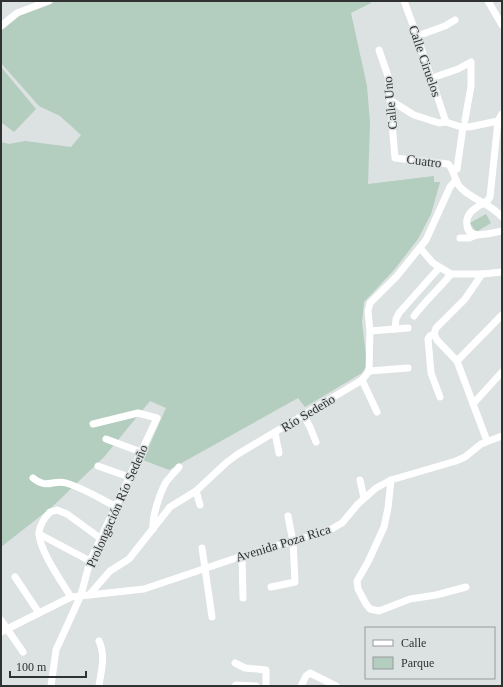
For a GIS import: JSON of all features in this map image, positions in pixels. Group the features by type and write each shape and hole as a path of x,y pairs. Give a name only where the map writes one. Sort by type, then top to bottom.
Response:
{"street":[{"path":"26,1 26,9"},
{"path":"1,26 12,16 26,9 49,1"},
{"name":"Calle Ciruelos","path":"404,1 432,78 446,122"},
{"path":"488,1 502,25"},
{"path":"417,36 445,26 455,20"},
{"name":"Calle Uno","path":"379,50 387,71 395,158"},
{"path":"432,78 471,62 471,86 457,169"},
{"path":"390,100 414,115 439,123 446,122 475,127 498,121"},
{"path":"477,235 472,234 469,231 466,222 470,213 488,200 491,194 498,121 502,114"},
{"name":"Cuatro","path":"395,158 448,164 453,170 456,180 461,188 484,203 499,209 502,217"},
{"path":"408,368 369,371 370,331 368,311 370,302 388,285 420,248 430,232 450,187 456,180"},
{"path":"460,238 469,238 477,235 502,231"},
{"path":"420,248 428,259 439,268 451,274 482,274 502,272"},
{"path":"395,329 396,319 399,313 439,268"},
{"path":"414,316 451,274"},
{"path":"440,397 431,373 428,340 430,336 434,334 436,328 465,300 482,274"},
{"path":"457,361 502,315"},
{"path":"370,331 408,328"},
{"path":"434,334 437,340 457,361 487,441"},
{"name":"Río Sedeño","path":"90,594 110,571 129,559 170,507 196,491 232,458 362,380 369,371"},
{"path":"473,404 502,372"},
{"path":"362,380 376,412"},
{"name":"Prolongación Río Sedeño","path":"51,686 56,650 81,595 90,561 157,418 138,413 93,424"},
{"path":"304,416 316,442"},
{"path":"275,432 279,453"},
{"name":"Avenida Poza Rica","path":"90,594 144,589 242,556 328,531 342,523 364,498 376,488 391,480 456,461 465,457 481,444 502,436"},
{"path":"106,439 141,452"},
{"path":"98,466 129,477"},
{"path":"153,529 153,519 164,487 179,467"},
{"path":"33,478 42,484 65,483 90,492 115,506"},
{"path":"360,480 364,498"},
{"path":"391,480 384,527 368,562 357,581 358,589 363,600 370,609 379,611 410,598 436,595 466,587"},
{"path":"196,491 200,505"},
{"path":"70,597 41,544 39,534 41,526 48,514 57,510 67,514 100,538"},
{"path":"271,587 296,582 293,542 288,516"},
{"path":"39,534 90,561"},
{"path":"202,548 212,617"},
{"path":"242,556 243,598"},
{"path":"15,577 40,613"},
{"path":"4,630 70,597 90,594"},
{"path":"1,620 4,630 23,652"},
{"path":"98,686 103,659 103,652 99,641"},
{"path":"235,663 245,668 266,670 266,686"},
{"path":"301,686 306,676 310,673 336,686"},
{"path":"235,686 256,686"}],"green space":[{"path":"57,1 371,1 371,3 351,13 367,86 370,123 368,184 434,176 434,182 440,182 431,214 418,239 394,270 364,302 362,322 367,365 362,373 305,407 298,398 169,470 143,460 166,408 150,401 104,457 52,507 1,547 1,142 9,144 25,141 71,147 81,135 60,116 39,106 1,63 1,31 23,13"},
{"path":"1,67 36,109 14,132 1,122"},
{"path":"486,214 491,223 476,232 470,223"}]}
